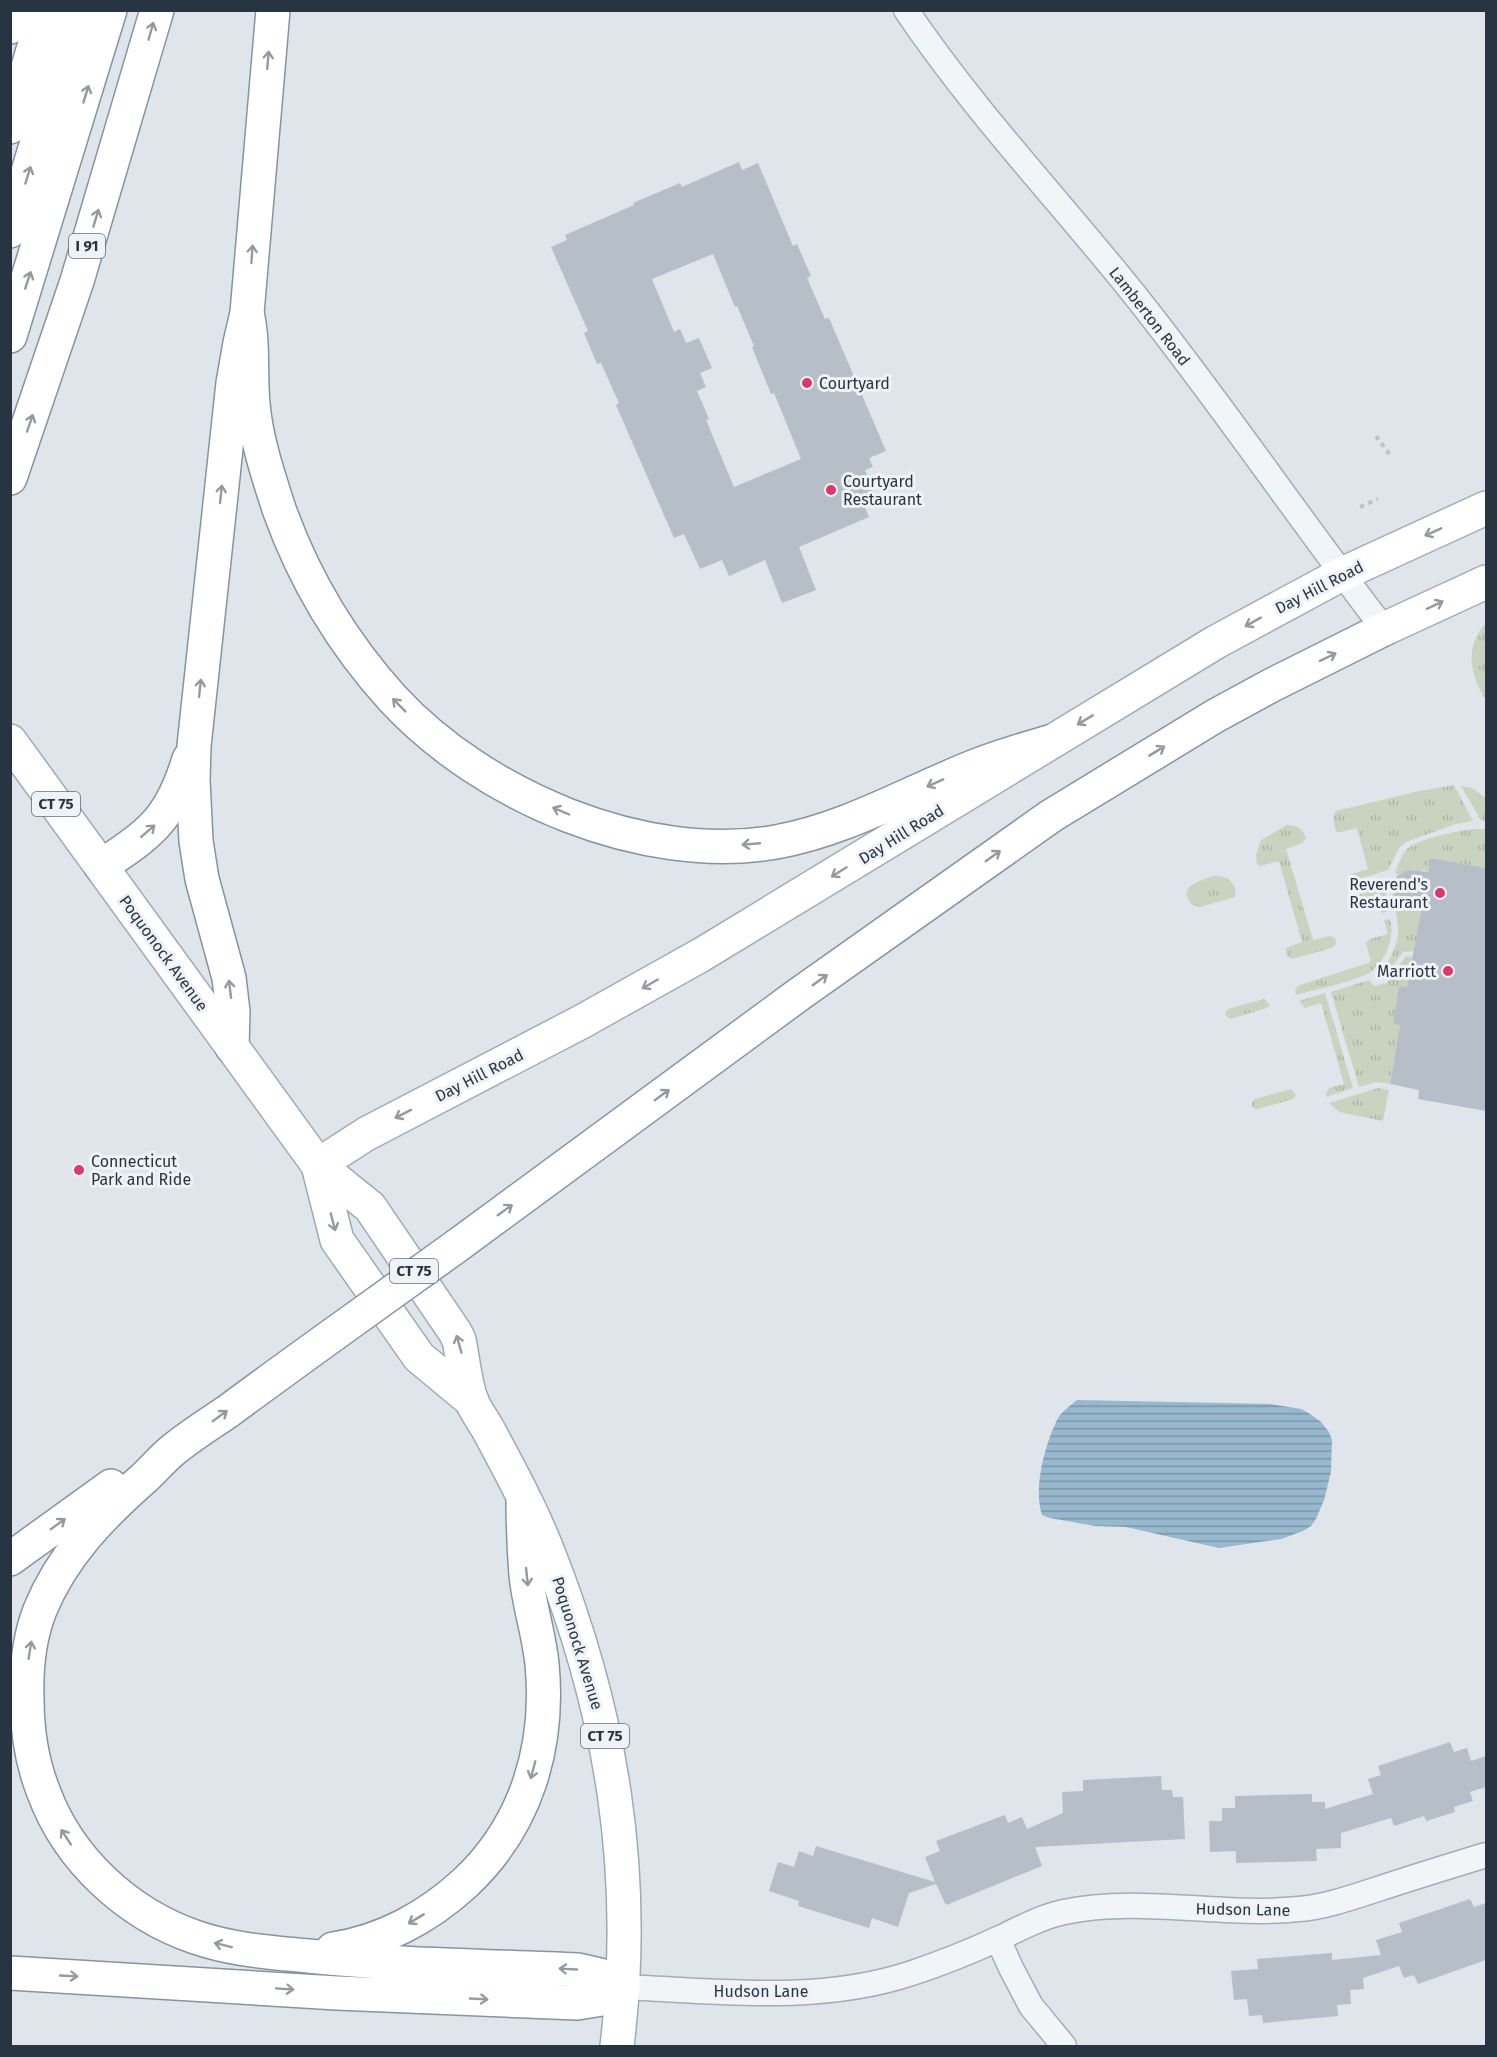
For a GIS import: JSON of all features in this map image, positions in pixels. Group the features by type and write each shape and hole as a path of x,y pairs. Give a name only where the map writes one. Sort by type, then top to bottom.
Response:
{"main road":[{"path":"10,27 15,10"},
{"path":"10,127 45,10"},
{"path":"10,231 77,10"},
{"path":"10,336 110,10"},
{"name":"I 91","path":"10,478 77,280 157,10"},
{"path":"232,1047 233,1012 229,978 199,866 194,801 194,746 233,383 247,313 273,10"},
{"path":"247,313 251,335 253,400 257,432 286,527 318,595 353,650 378,682 407,713 461,757 516,790 573,817 643,838 694,845 748,845 787,840 837,826 978,765 1049,742"},
{"name":"Day Hill Road","path":"318,1165 366,1134 584,1020 701,955 1216,642 1342,574 1486,508"},
{"path":"623,1987 600,1975 578,1970 354,1960 236,1948 192,1936 154,1918 113,1890 89,1867 64,1835 45,1798 31,1748 27,1710 27,1670 34,1631 45,1598 65,1565 90,1530 108,1510 173,1450 458,1245 798,995 1051,816 1215,716 1272,685 1384,629 1486,582"},
{"name":"Poquonock Avenue","path":"10,741 318,1165 370,1208 459,1340 472,1401 523,1498 547,1551 573,1621 602,1721 614,1784 622,1854 625,1918 623,1987 617,2046"},
{"path":"101,866 148,832 159,821 175,795 194,746"},
{"name":"Poquonock Avenue","path":"318,1165 337,1239 419,1357 472,1401"},
{"path":"10,1558 123,1478 173,1450"},
{"path":"280,1953 324,1950 355,1944 384,1935 410,1923 453,1894 472,1876 505,1836 517,1815 533,1771 542,1725 543,1701 542,1664 526,1575 523,1498"},
{"path":"10,1973 336,1993 577,2003 602,1999 623,1987"}],"street":[{"name":"Lamberton Road","path":"906,10 969,96 1175,346 1384,629"},
{"name":"Hudson Lane","path":"623,1987 765,1992 846,1988 912,1973 998,1939 1031,1923 1063,1913 1110,1906 1162,1906 1219,1911 1301,1909 1354,1896 1486,1855"},
{"path":"998,1939 1031,2006 1064,2046"}],"path":[{"path":"1376,436 1390,455"},
{"path":"1360,507 1378,499"}],"green space":[{"path":"1486,623 1486,700 1473,671 1472,651 1474,641"},
{"path":"1454,785 1473,821 1456,824 1406,842 1399,848 1388,870 1350,882 1349,878 1352,874 1368,869 1357,828 1336,832 1333,818 1336,811"},
{"path":"1461,786 1472,788 1486,798 1486,822 1481,820"},
{"path":"1287,825 1299,828 1306,838 1302,843 1286,849 1313,940 1330,936 1335,938 1336,944 1332,948 1292,959 1287,956 1286,948 1302,942 1279,861 1260,866 1257,864 1256,855 1261,840"},
{"path":"1486,829 1486,868 1432,858 1428,872 1422,870 1399,875 1395,872 1404,852 1411,846 1439,836"},
{"path":"1213,876 1230,880 1235,887 1235,897 1200,907 1192,905 1188,899 1188,889 1195,883"},
{"path":"1385,887 1388,911 1382,913 1378,899 1362,904 1357,902 1355,896"},
{"path":"1394,890 1422,906 1414,951 1403,952 1380,980 1374,977 1394,951 1398,935"},
{"path":"1390,919 1391,934 1388,949 1369,973 1296,995 1295,989 1300,985 1371,962 1366,943 1370,939 1388,934 1384,920"},
{"path":"1406,956 1413,957 1407,987 1399,986 1393,1023 1400,1025 1390,1084 1376,1082 1359,1087 1331,992 1369,980 1374,986 1387,983"},
{"path":"1325,993 1353,1088 1326,1097 1329,1088 1344,1084 1321,1003 1305,1008 1299,1001"},
{"path":"1264,999 1270,1005 1267,1008 1230,1019 1226,1016 1228,1009"},
{"path":"1378,1088 1389,1090 1383,1121 1339,1112 1329,1103"},
{"path":"1291,1089 1296,1095 1293,1099 1257,1109 1252,1107 1255,1099"}],"water":[{"path":"1077,1400 1271,1404 1301,1409 1321,1422 1332,1440 1331,1472 1324,1500 1316,1519 1303,1531 1281,1539 1219,1548 1126,1527 1095,1526 1042,1515 1039,1492 1048,1442 1059,1417"}],"building":[{"name":"Courtyard","path":"739,162 742,170 758,163 793,246 797,244 811,276 807,278 825,319 829,318 886,451 869,458 873,467 865,470 874,493 861,498 869,517 799,547 816,590 782,603 765,560 729,576 722,560 700,569 684,534 674,538 616,405 619,403 601,363 597,364 584,333 588,331 551,247 567,240 565,235 634,205 633,203 680,183 682,187","holes":["713,254 735,307 737,306 771,394 774,393 801,459 734,487 706,420 709,419 697,391 706,387 700,373 712,368 699,338 686,343 680,329 674,332 652,279"]},
{"name":"Marriott","path":"1431,858 1486,868 1486,1111 1418,1099 1419,1090 1390,1084 1400,1025 1393,1024 1399,986 1407,987 1422,906 1408,904 1394,890 1397,876 1409,870 1428,872"},
{"path":"1450,1742 1454,1752 1467,1748 1471,1761 1486,1756 1486,1787 1470,1792 1473,1801 1454,1807 1455,1812 1426,1821 1424,1816 1394,1826 1391,1818 1341,1833 1341,1848 1316,1849 1317,1861 1236,1863 1236,1851 1210,1852 1209,1821 1222,1821 1222,1808 1235,1808 1235,1796 1312,1794 1312,1802 1325,1802 1325,1809 1373,1794 1368,1779 1381,1775 1378,1766"},
{"path":"1161,1776 1162,1790 1172,1790 1173,1797 1183,1797 1185,1839 1035,1847 1042,1866 946,1905 936,1884 909,1893 898,1927 872,1918 869,1928 798,1906 799,1901 769,1891 778,1862 794,1867 799,1851 813,1856 816,1846 935,1882 925,1857 940,1851 936,1841 1005,1815 1008,1823 1022,1817 1027,1829 1063,1813 1062,1792 1083,1791 1083,1780"},
{"path":"1470,1899 1474,1907 1486,1903 1486,1960 1418,1984 1414,1975 1404,1978 1399,1966 1363,1978 1364,1989 1350,1990 1351,2004 1337,2005 1338,2016 1263,2023 1262,2015 1249,2016 1247,1999 1234,2000 1231,1971 1258,1969 1257,1959 1332,1953 1332,1960 1381,1955 1376,1940 1402,1932 1399,1923"}],"place":[{"name":"Courtyard","path":"807,383"},
{"name":"Courtyard Restaurant","path":"831,490"},
{"name":"Reverend's Restaurant","path":"1440,893"},
{"name":"Marriott","path":"1448,971"},
{"name":"Connecticut Park and Ride","path":"79,1170"}]}
